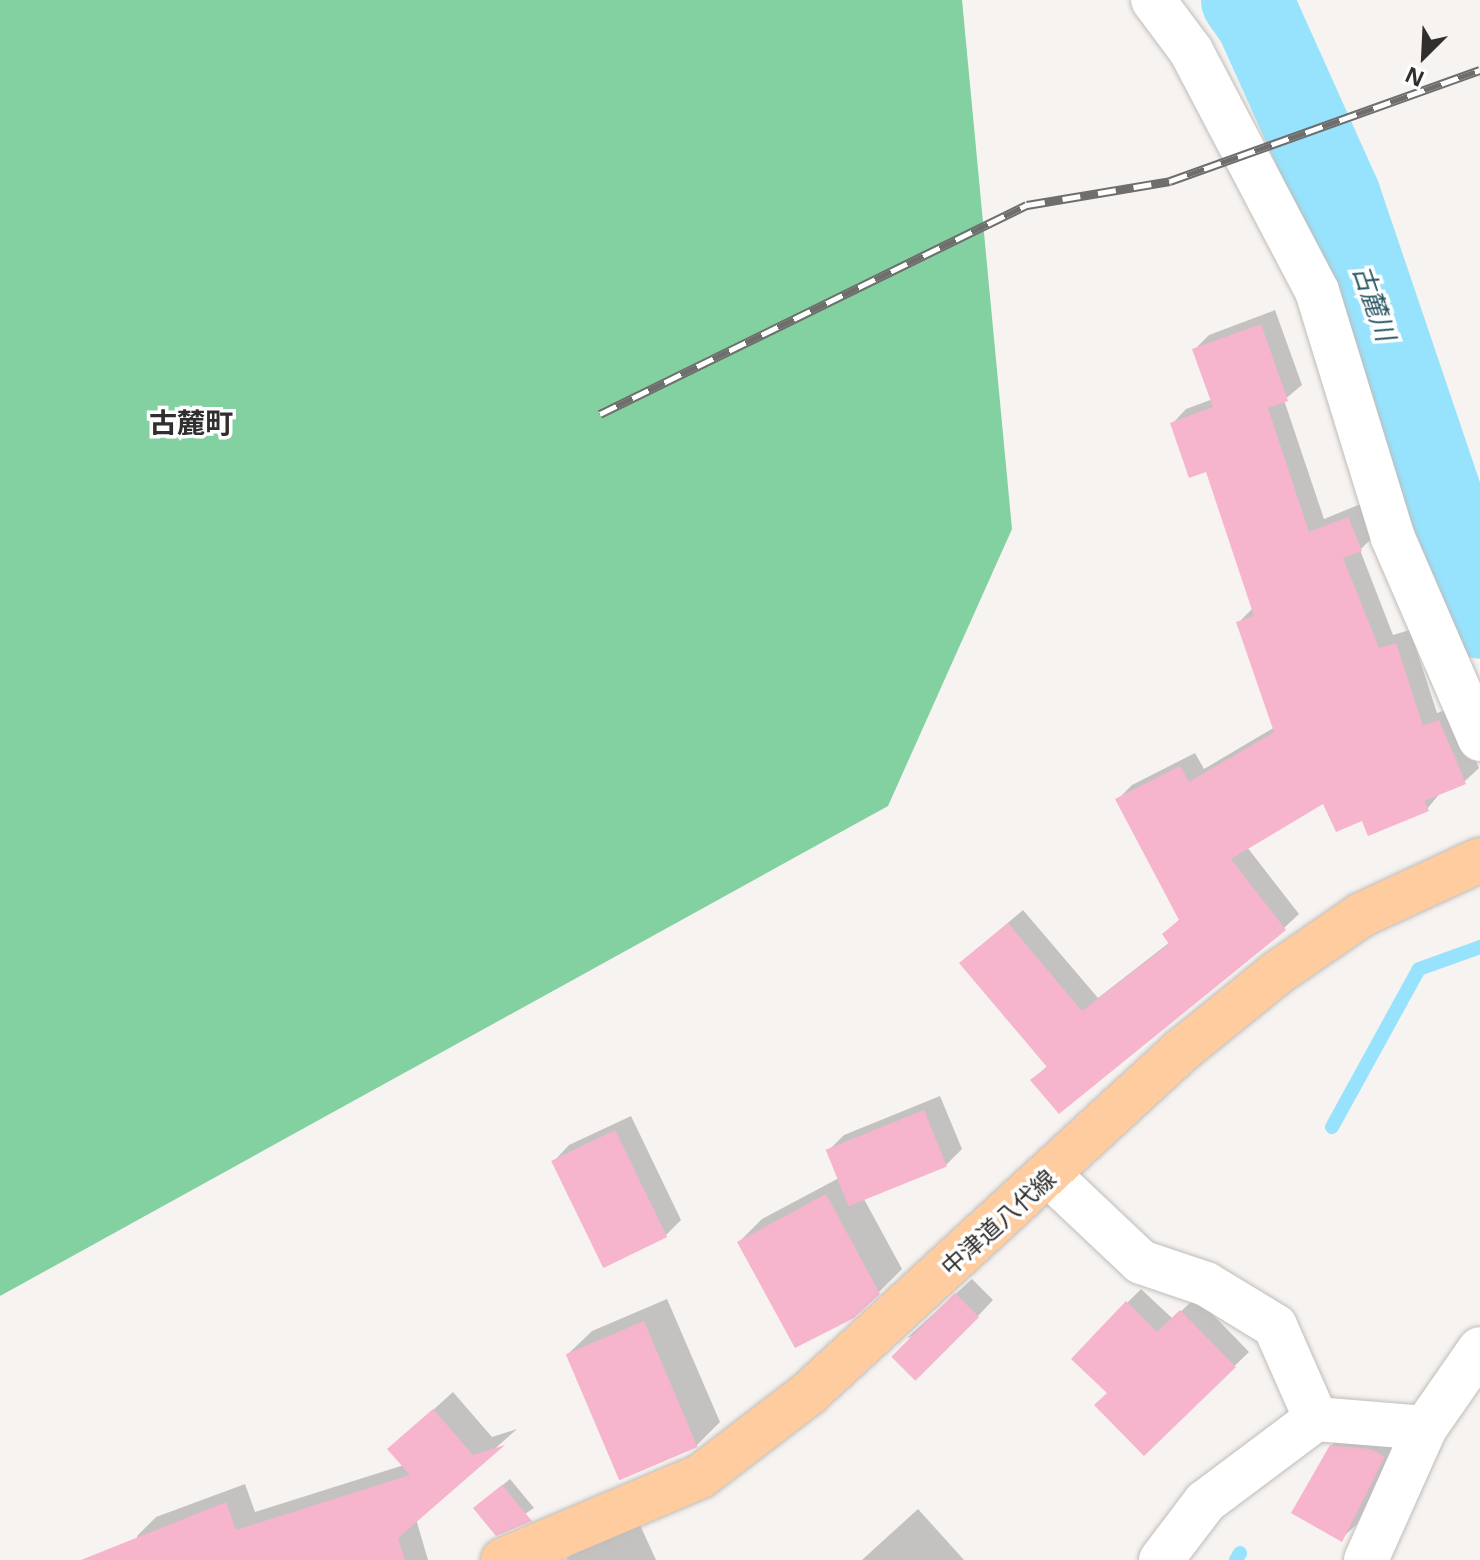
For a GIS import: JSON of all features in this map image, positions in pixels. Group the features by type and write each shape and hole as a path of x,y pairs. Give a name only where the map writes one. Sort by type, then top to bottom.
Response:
{"main road":[{"name":"中津道八代線","path":"503,1560 701,1476 808,1394 1050,1176 1182,1050 1277,973 1361,915 1480,860"}],"street":[{"path":"1153,0 1191,51 1317,291 1393,538 1480,739"},
{"path":"1050,1176 1141,1262 1206,1284 1275,1326 1316,1419"},
{"path":"1366,1560 1425,1428 1480,1349"},
{"path":"1161,1560 1205,1502 1316,1419 1425,1428"}],"green space":[{"path":"0,0 962,0 1012,529 888,806 0,1296"}],"building":[{"path":"1261,324 1288,401 1268,408 1309,532 1348,517 1362,551 1343,558 1379,648 1396,643 1423,726 1439,720 1466,784 1424,801 1429,811 1368,836 1362,821 1336,832 1323,804 1231,859 1286,930 1059,1114 1030,1080 1047,1067 959,963 1008,923 1082,1011 1169,944 1162,934 1179,920 1115,799 1180,766 1189,782 1274,732 1236,622 1254,616 1206,472 1189,478 1170,423 1213,407 1192,349"},
{"path":"924,1110 947,1167 849,1206 826,1150"},
{"path":"615,1130 667,1237 603,1268 551,1161"},
{"path":"826,1194 880,1294 854,1318 795,1348 737,1242"},
{"path":"955,1293 979,1317 915,1381 891,1357"},
{"path":"1126,1301 1157,1332 1180,1310 1236,1367 1144,1456 1094,1405 1107,1393 1071,1359"},
{"path":"644,1321 698,1447 619,1480 566,1354"},
{"path":"433,1409 473,1455 505,1445 398,1538 405,1560 81,1560 226,1502 236,1530 410,1475 387,1449"},
{"path":"1330,1445 1371,1449 1385,1457 1342,1542 1291,1513"},
{"path":"502,1485 532,1521 496,1536 473,1508"}],"waterway":[{"name":"古麓川","path":"1244,0 1258,19 1338,197 1480,616"},
{"path":"1332,1127 1419,969 1480,947"},
{"path":"1236,1560 1240,1553"}],"railway":[{"path":"600,414 1027,205 1170,181 1480,70"}],"district":[{"name":"古麓町","path":"191,422"}]}
